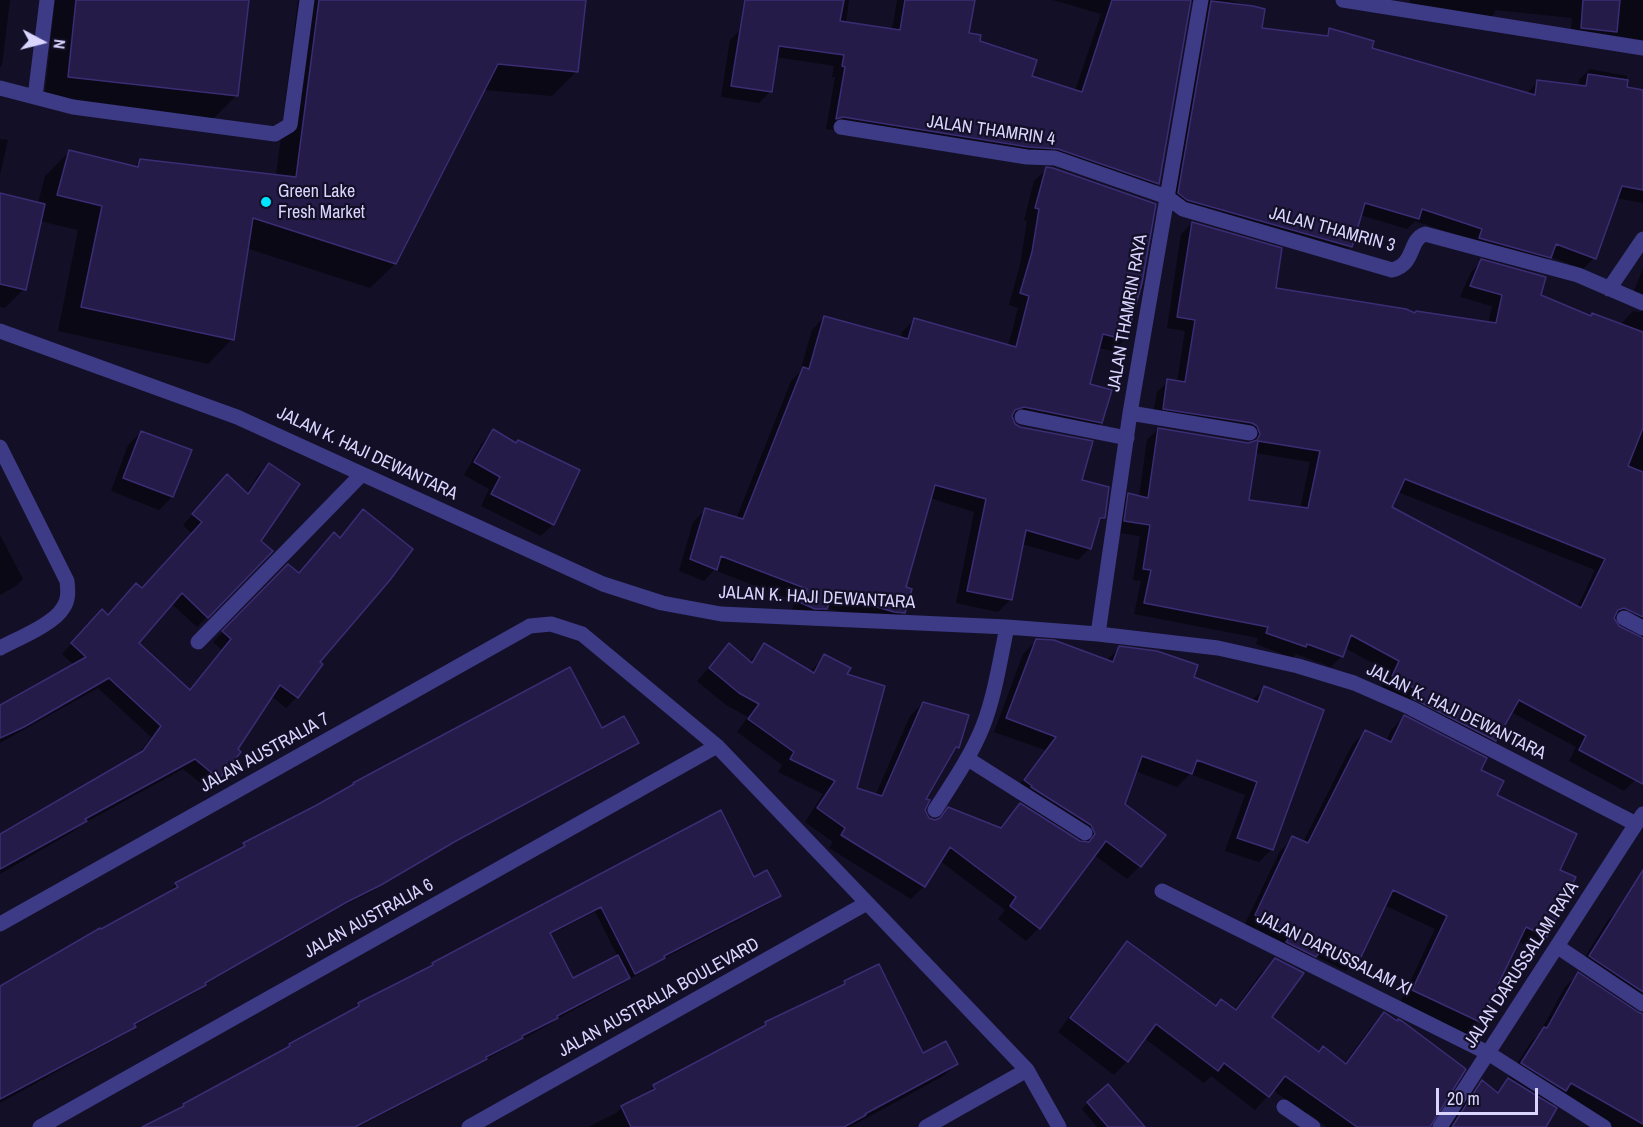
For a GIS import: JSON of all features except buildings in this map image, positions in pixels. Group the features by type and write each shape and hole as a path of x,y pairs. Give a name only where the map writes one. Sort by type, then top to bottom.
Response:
{"street":[{"path":"35,97 47,0"},
{"path":"0,88 73,107 275,134 290,125 307,0"},
{"name":"JALAN THAMRIN RAYA","path":"1098,634 1130,413 1201,0"},
{"path":"1343,0 1643,48"},
{"name":"JALAN THAMRIN 4","path":"841,127 1027,158 1055,158 1167,197"},
{"name":"JALAN THAMRIN 3","path":"1167,197 1183,208 1392,270 1408,261 1416,243 1425,234 1578,275 1643,303"},
{"path":"1609,289 1643,239"},
{"name":"JALAN K. HAJI DEWANTARA","path":"0,332 237,417 603,584 662,603 721,614 1007,627 1098,634 1218,648 1298,666 1354,683 1411,708 1639,819"},
{"path":"1130,413 1250,433"},
{"path":"1022,417 1127,438"},
{"path":"0,447 67,581 67,600 55,618 0,648"},
{"path":"198,642 362,474"},
{"path":"1624,618 1643,628"},
{"name":"JALAN AUSTRALIA 7","path":"0,924 531,626 551,624 582,634 717,746"},
{"path":"935,810 968,759 983,724 1007,627"},
{"path":"717,746 1027,1070 1059,1127"},
{"name":"JALAN AUSTRALIA 6","path":"40,1127 717,746"},
{"path":"968,759 1085,833"},
{"name":"JALAN DARUSSALAM RAYA","path":"1440,1127 1639,819"},
{"name":"JALAN DARUSSALAM XI","path":"1162,891 1488,1053 1604,1127"},
{"name":"JALAN AUSTRALIA BOULEVARD","path":"469,1127 867,903"},
{"path":"1558,947 1643,1004"},
{"path":"926,1127 1027,1070"},
{"path":"1284,1107 1314,1127"}],"place":[{"name":"Green Lake Fresh Market","path":"266,202"}]}
